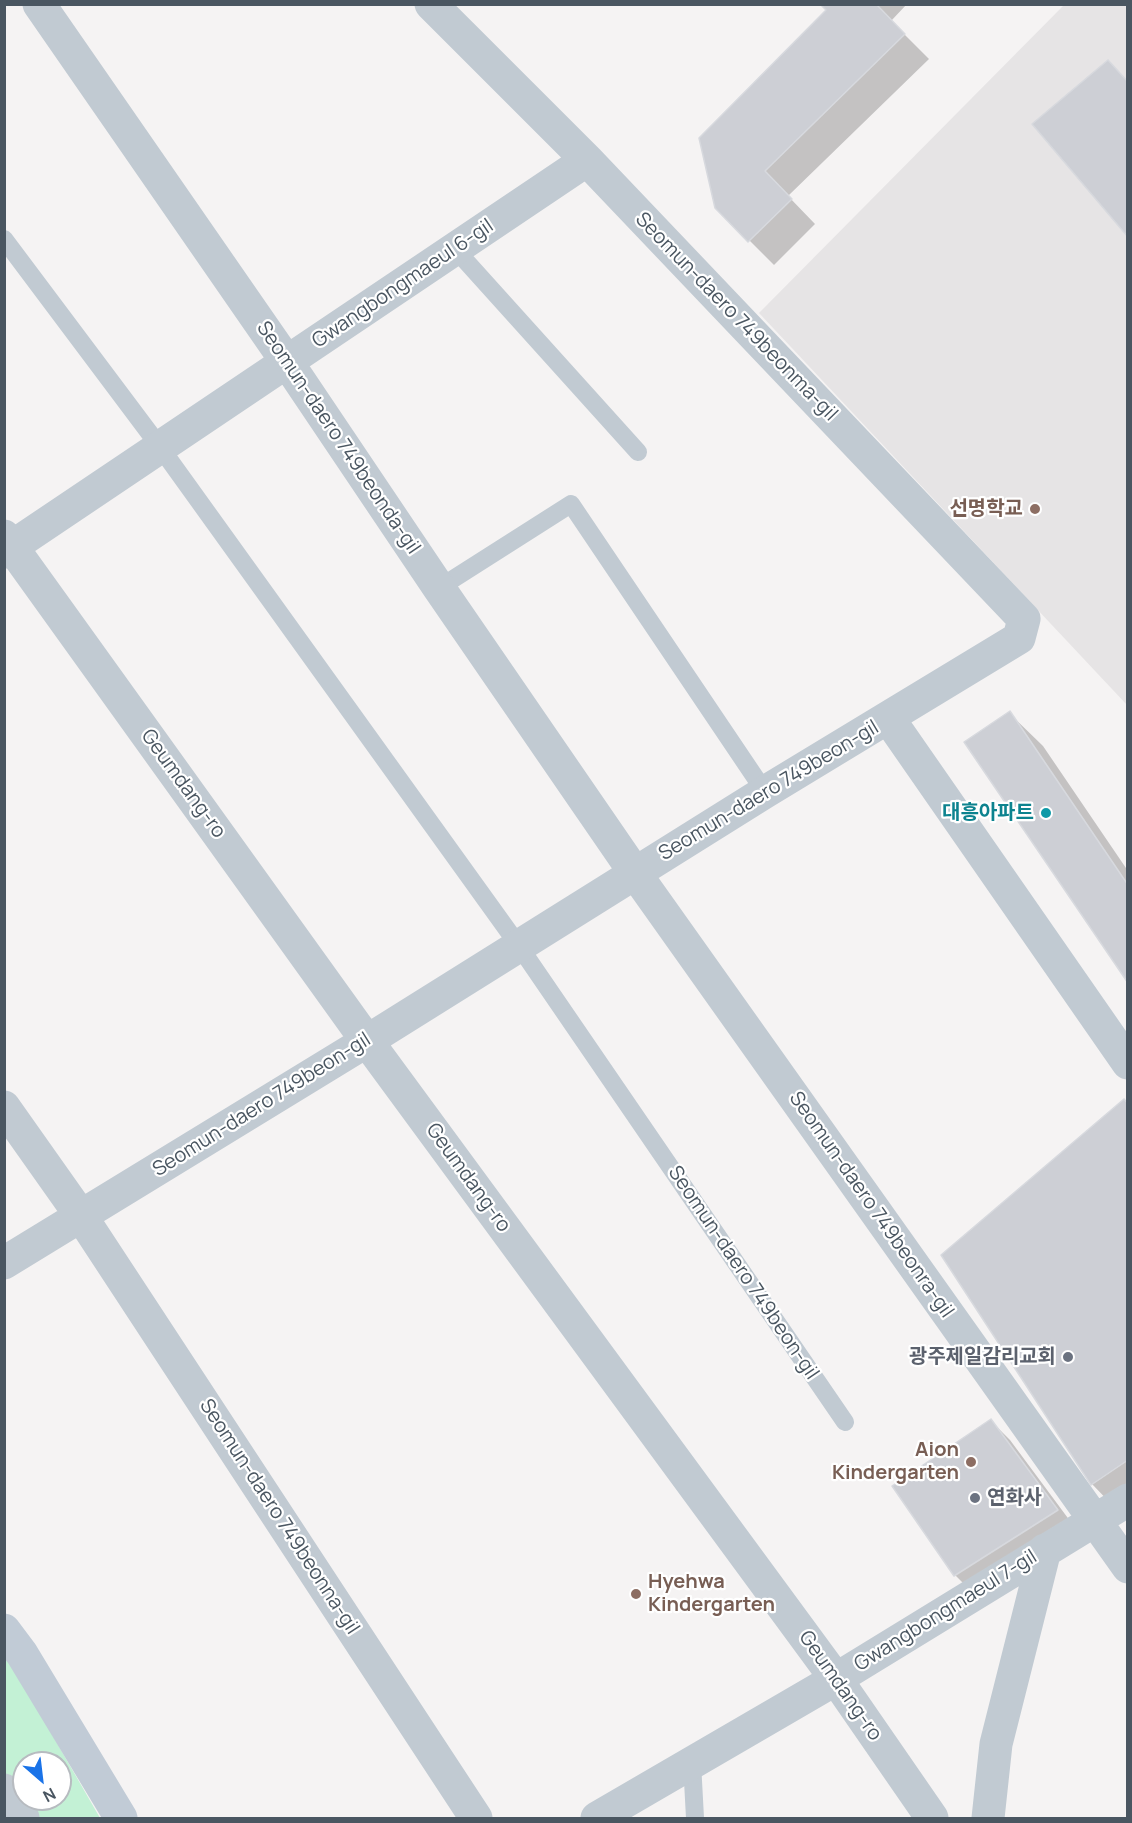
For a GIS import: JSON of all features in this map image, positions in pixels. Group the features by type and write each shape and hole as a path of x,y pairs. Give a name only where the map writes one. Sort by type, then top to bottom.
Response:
{"street":[{"name":"Seomun-daero 749beonda-gil","path":"39,4 287,362 635,873"},
{"name":"Seomun-daero 749beonma-gil","path":"431,4 587,160 1024,619 1019,638"},
{"name":"Gwangbongmaeul 6-gil","path":"7,545 160,447 587,160"},
{"name":"Geumdang-ro","path":"7,545 836,1678 932,1818"},
{"name":"Seomun-daero 749beon-gil","path":"4,1263 368,1041 765,792 889,719 1019,638"},
{"path":"889,719 1128,1063"},
{"name":"Seomun-daero 749beonra-gil","path":"635,873 1128,1567"},
{"name":"Seomun-daero 749beonna-gil","path":"4,1107 81,1216 476,1818"},
{"name":"Gwangbongmaeul 7-gil","path":"597,1818 836,1678 1128,1500"},
{"name":"Gwangbongmaeul 7-gil","path":"988,1818 996,1744 1045,1550"},
{"path":"4,1630 22,1654 121,1818"},
{"path":"4,1790 23,1818"}],"lane":[{"path":"4,239 160,447"},
{"path":"455,249 638,452"},
{"name":"Seomun-daero 749beon-gil","path":"160,447 519,946 845,1422"},
{"path":"439,588 572,504 765,792"},
{"path":"692,1762 695,1818"}],"shaded area":[{"name":"선명학교","path":"1064,5 1127,5 1127,705 759,313"}],"green space":[{"path":"4,1655 62,1751 12,1751 12,1811 72,1811 72,1769 100,1818 5,1818"}],"building":[{"path":"820,4 876,4 905,34 765,171 792,199 748,242 715,208 699,138 826,10"},
{"path":"1108,60 1128,82 1128,237 1032,124"},
{"name":"대흥아파트","path":"1010,711 1128,885 1128,983 964,742"},
{"name":"광주제일감리교회","path":"1124,1099 1128,1104 1128,1460 1091,1485 941,1255"},
{"name":"연화사","path":"991,1419 1058,1510 954,1576 892,1486"}],"place":[{"name":"선명학교","path":"1035,509"},
{"name":"대흥아파트","path":"1046,813"},
{"name":"광주제일감리교회","path":"1068,1357"},
{"name":"Aion Kindergarten","path":"971,1462"},
{"name":"연화사","path":"975,1498"},
{"name":"Hyehwa Kindergarten","path":"636,1594"}]}
